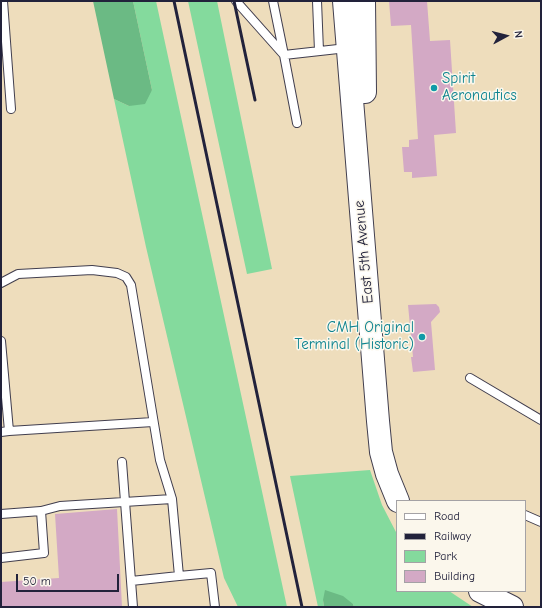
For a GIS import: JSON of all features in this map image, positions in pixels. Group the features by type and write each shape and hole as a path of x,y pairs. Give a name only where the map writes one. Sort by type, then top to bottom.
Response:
{"main road":[{"name":"East 5th Avenue","path":"344,1 374,389 381,452 386,474 398,500"},
{"name":"East 5th Avenue","path":"359,191 365,92 364,1"},
{"path":"482,592 512,607"}],"lane":[{"path":"3,1 11,108"},
{"path":"236,1 284,55"},
{"path":"273,1 297,123"},
{"path":"317,1 319,51"},
{"path":"284,55 348,48"},
{"path":"1,283 18,274 92,270 117,273 126,277 131,285 160,460 172,499 179,576"},
{"path":"1,341 5,431 153,422"},
{"path":"470,378 541,420"},
{"path":"122,462 133,607"},
{"path":"1,514 41,511 60,506 172,499"},
{"path":"1,558 44,553 41,511"},
{"path":"526,515 541,522"},
{"path":"131,581 211,573 215,607"}],"green space":[{"path":"93,1 133,1 152,90 145,104 129,106 114,99"},
{"path":"133,1 156,1 287,607 238,607 224,578 146,247 114,99 129,106 152,90"},
{"path":"188,1 217,1 272,269 247,274"},
{"path":"370,470 382,505 396,532 396,592 450,592 473,607 354,607 353,604 323,600 324,607 318,607 290,476"},
{"path":"325,590 343,596 353,604 354,607 324,607 323,600"}],"building":[{"path":"389,1 427,1 430,41 450,40 456,133 434,135 437,176 412,178 412,172 404,172 402,147 409,147 409,140 418,139 411,25 391,26"},
{"name":"CMH Original Terminal (Historic)","path":"436,304 439,307 440,312 431,322 435,370 413,372 408,305"},
{"path":"117,509 122,607 1,607 1,582 59,578 55,514"}],"railway":[{"path":"174,1 302,607"},
{"path":"234,1 255,100"}],"place":[{"name":"Spirit Aeronautics","path":"434,88"},
{"name":"CMH Original Terminal (Historic)","path":"422,337"}]}
